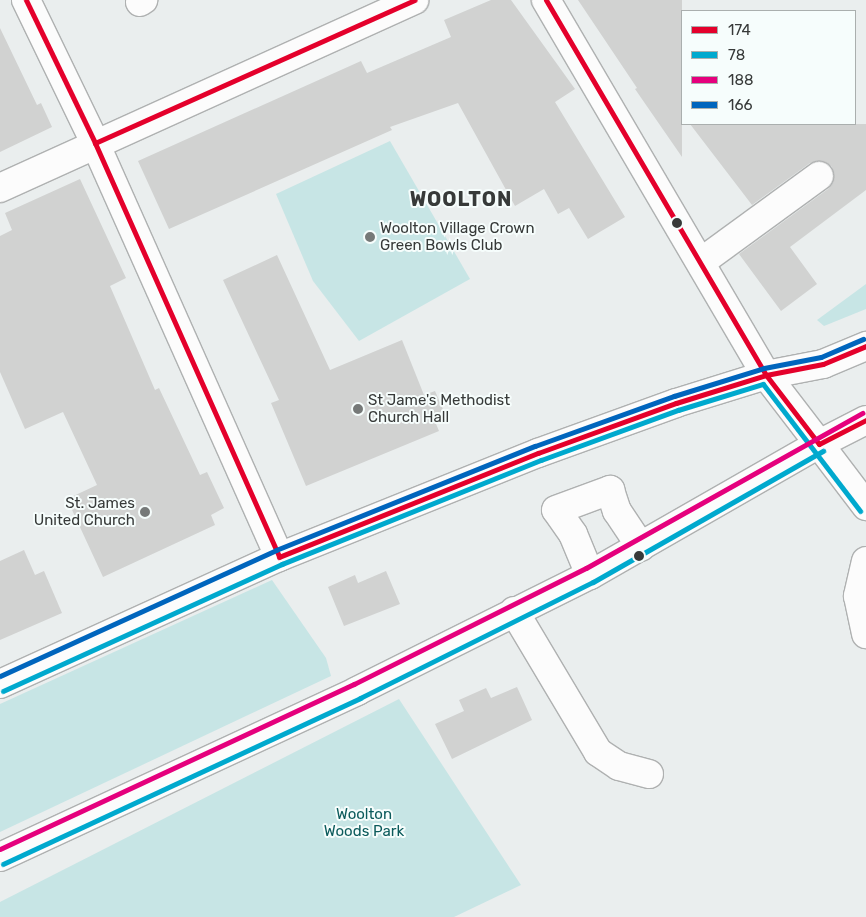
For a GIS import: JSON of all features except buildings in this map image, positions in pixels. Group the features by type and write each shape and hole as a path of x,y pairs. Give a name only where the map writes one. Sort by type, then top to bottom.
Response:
{"main road":[{"path":"26,0 96,142 279,557"},
{"path":"0,188 96,142 414,0"},
{"path":"546,0 766,375 866,506"},
{"path":"701,262 819,176"},
{"path":"0,684 279,557 538,453 676,403 766,375 823,364 866,346"},
{"path":"0,857 357,691 514,611 590,575 819,444 866,420"},
{"path":"590,575 573,534 556,510 610,490 616,511 641,547"},
{"path":"866,560 858,596 866,634"},
{"path":"514,611 598,752 619,766 649,774"}],"green space":[{"name":"Woolton Village Crown Green Bowls Club","path":"390,141 470,279 359,341 313,281 276,194"},
{"path":"866,284 866,309 824,326 817,320"},
{"path":"272,580 326,658 331,676 0,832 0,704"},
{"name":"Woolton Woods Park","path":"399,699 521,885 454,917 0,917 0,902"}],"transit line":[{"name":"174","path":"26,0 95,143 279,557 538,453 676,403 766,375 823,364 866,346"},
{"name":"174","path":"95,143 414,0"},
{"name":"174","path":"546,0 766,375 819,444 866,420"},
{"name":"166","path":"0,676 276,550 535,446 674,396 764,368 821,357 863,339"},
{"name":"78","path":"3,691 282,564 541,460 678,410 763,384 860,511"},
{"name":"188","path":"0,849 354,684 586,568 862,413"},
{"name":"78","path":"3,864 360,698 593,582 823,451"}],"place":[{"name":"Woolton Village Crown Green Bowls Club","path":"370,237"},
{"name":"St Jame's Methodist Church Hall","path":"358,409"},
{"name":"St. James United Church","path":"145,512"}],"district":[{"name":"WOOLTON","path":"461,199"}]}
